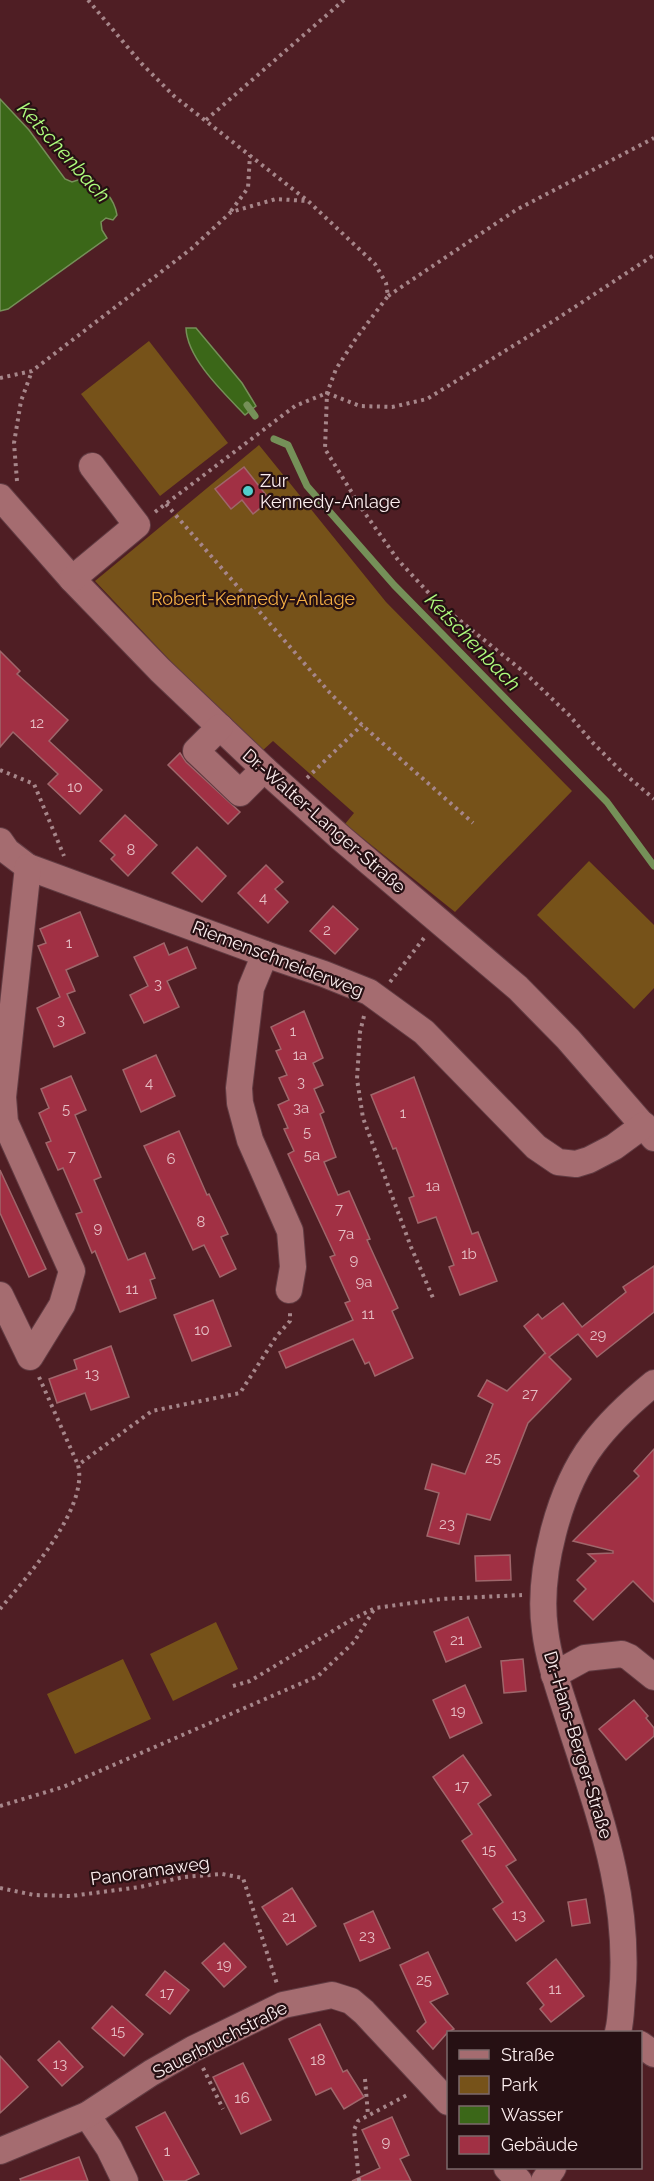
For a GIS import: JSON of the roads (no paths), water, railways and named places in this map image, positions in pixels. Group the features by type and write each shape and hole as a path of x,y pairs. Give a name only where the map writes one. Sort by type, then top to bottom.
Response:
{"street":[{"path":"72,579 137,525 92,466"},
{"name":"Dr.-Walter-Langer-Straße","path":"0,497 72,579 160,670 341,838 518,988 568,1039 649,1131"},
{"path":"220,727 196,751 240,793 264,768"},
{"name":"Riemenschneiderweg","path":"0,841 7,851 28,867 369,992 424,1032 536,1147 558,1162 576,1164 589,1160 649,1131"},
{"path":"0,1295 30,1357 62,1305 72,1271 5,1122 3,1097 28,867"},
{"path":"265,954 251,988 239,1088 240,1103 250,1140 290,1232 293,1267 289,1290"},
{"name":"Dr.-Hans-Berger-Straße","path":"621,2031 625,1942 619,1897 610,1853 555,1675 545,1629 543,1593 554,1529 570,1485 592,1444 627,1406 654,1383"},
{"path":"555,1675 590,1656 622,1654 654,1677"},
{"name":"Sauerbruchstraße","path":"0,2151 87,2115 193,2049 283,2005 332,1995 351,2001 364,2012 447,2102"},
{"path":"87,2115 109,2148 125,2181"},
{"path":"508,2169 519,2181"}],"water":[{"path":"0,99 29,130 65,179 72,182 87,177 110,198 117,215 113,220 106,218 101,222 102,230 107,238 8,309 0,311"},
{"path":"186,328 196,328 242,383 256,406 245,415 200,364 188,340"}],"waterway":[{"name":"Ketschenbach","path":"247,405 255,416"},
{"name":"Ketschenbach","path":"274,439 288,445 307,486 394,585 607,802 654,866"}],"place":[{"name":"Zur Kennedy-Anlage","path":"248,491"}],"park label":[{"name":"Robert-Kennedy-Anlage","path":"253,599"}]}
